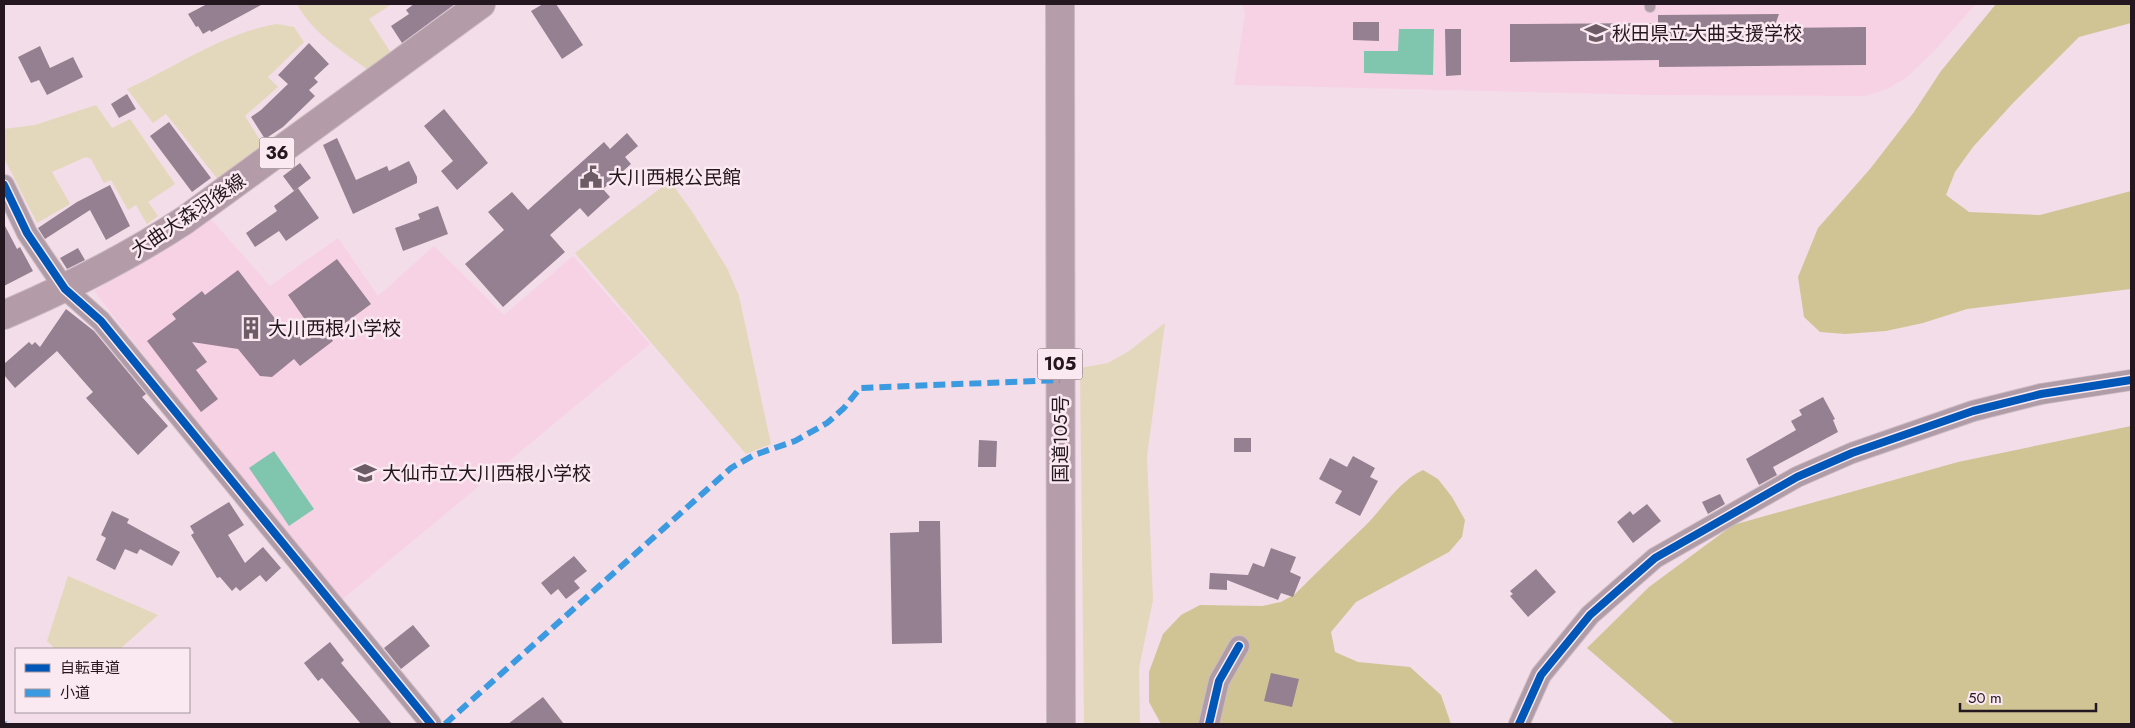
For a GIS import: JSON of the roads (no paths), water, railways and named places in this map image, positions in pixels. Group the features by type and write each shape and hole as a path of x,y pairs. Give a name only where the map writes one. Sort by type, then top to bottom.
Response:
{"highway":[{"name":"国道105号","path":"1060,4 1061,724"}],"main road":[{"name":"大曲大森羽後線","path":"4,316 65,289 140,250 185,220 480,4"}],"street":[{"path":"4,185 27,233 65,289 101,321 431,724"},
{"path":"1519,724 1541,675 1597,609 1655,558 1797,477 1852,453 1973,411 2041,394 2131,380"},
{"path":"1208,724 1220,681 1239,646"}],"place":[{"name":"秋田県立大曲支援学校","path":"1596,33"},
{"name":"大川西根公民館","path":"591,177"},
{"name":"大川西根小学校","path":"251,328"},
{"name":"大仙市立大川西根小学校","path":"365,473"}]}
